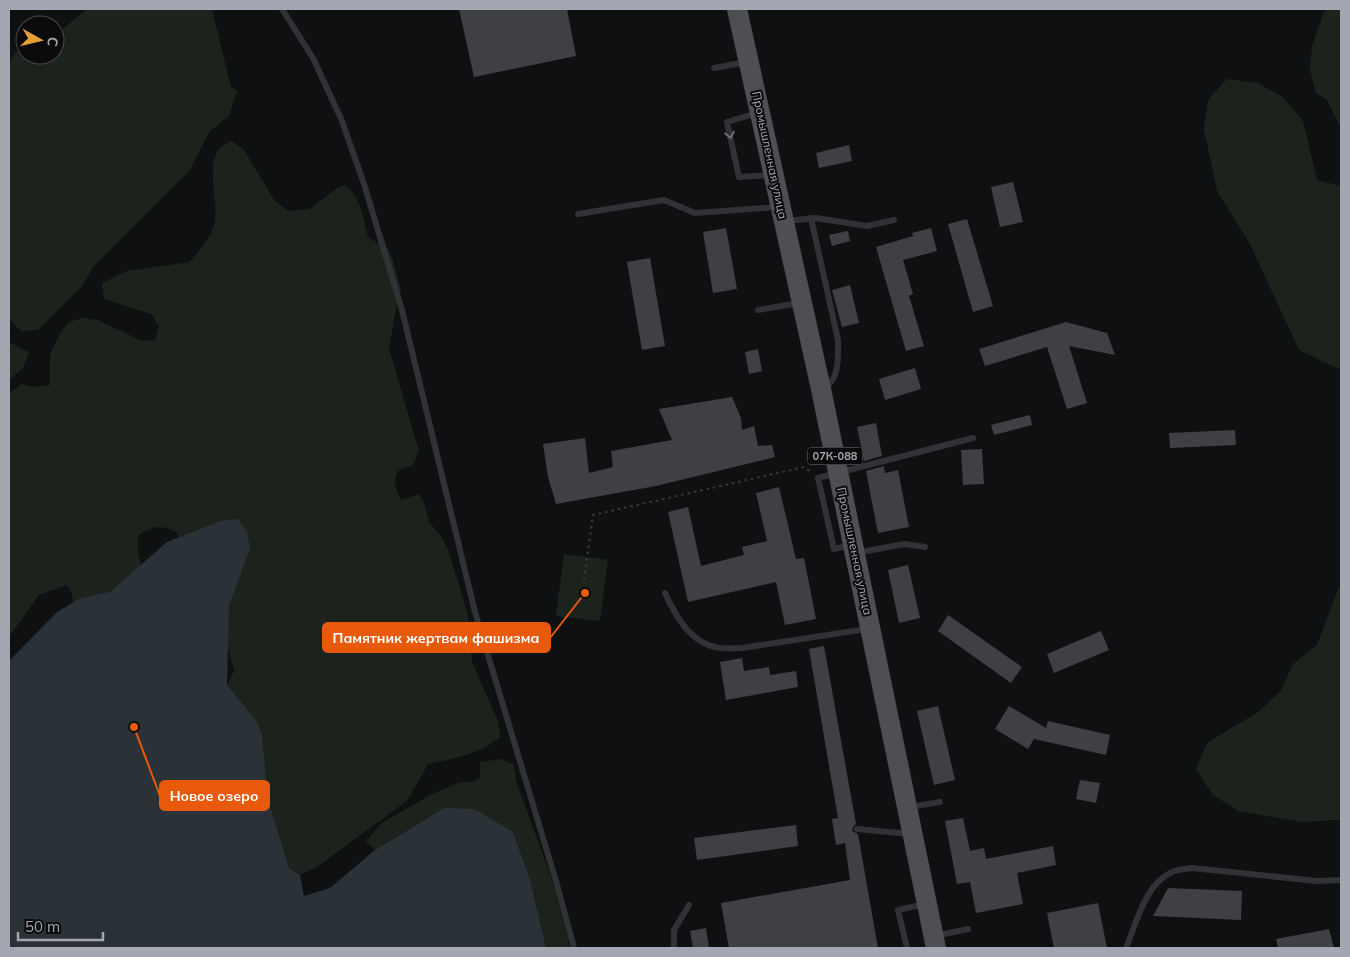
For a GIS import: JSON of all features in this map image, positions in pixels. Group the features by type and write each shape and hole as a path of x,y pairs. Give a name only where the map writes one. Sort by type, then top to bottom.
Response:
{"main road":[{"name":"Промышленная улица","path":"737,9 839,473 906,808 935,942"}],"lane":[{"path":"282,9 313,58 342,121 364,184 402,310 475,612 556,881 574,948"},
{"path":"714,68 749,61"},
{"path":"761,112 727,122 739,177 775,175"},
{"path":"578,214 664,200 695,212 783,214 867,226 894,220"},
{"path":"811,218 839,357 836,372 828,385 821,389"},
{"path":"758,310 802,302"},
{"path":"925,547 904,544 834,549 818,478 973,438"},
{"path":"665,593 676,617 692,634 705,644 721,648 742,648 871,629"},
{"path":"906,808 940,802"},
{"path":"857,829 912,834"},
{"path":"1126,948 1149,892 1161,878 1174,871 1192,868 1317,881 1341,880"},
{"path":"906,948 898,910 927,904"},
{"path":"674,948 674,930 689,905"},
{"path":"935,942 968,929"}],"path":[{"path":"584,580 593,515 804,468 818,478"}],"shaded area":[{"path":"87,9 212,9 231,87 237,91 229,116 210,131 189,171 94,266 82,286 38,330 21,331 9,319 9,61 15,53 15,65 65,65 65,27"},
{"path":"1325,9 1341,9 1341,128 1327,100 1316,93 1310,69 1312,46"},
{"path":"1227,79 1257,83 1283,97 1303,121 1317,180 1341,186 1341,370 1299,350 1249,242 1217,191 1204,129 1208,100"},
{"path":"232,141 244,150 274,200 288,211 310,209 337,188 344,185 358,201 368,237 388,249 392,257 401,291 389,349 419,451 413,465 398,471 395,486 401,500 419,494 423,500 429,522 440,535 448,549 467,612 472,662 498,721 500,737 475,752 428,764 408,800 317,867 300,875 289,868 268,799 262,734 256,720 227,685 234,671 229,650 218,639 183,555 177,533 167,528 157,527 147,530 138,536 138,552 147,594 73,640 74,604 67,585 39,595 9,637 9,394 21,384 35,387 50,385 50,355 60,333 69,322 83,318 98,320 140,340 155,341 159,326 151,314 104,299 102,283 127,271 189,262 204,245 214,225 213,165 220,148"},
{"path":"9,342 29,352 23,368 9,380"},
{"path":"238,519 247,532 250,548 229,606 227,685 256,720 262,734 268,799 289,868 300,875 304,896 330,888 375,850 444,808 475,809 513,832 530,879 546,948 9,948 9,661 57,612 81,598 110,592 167,542 221,521"},
{"path":"564,554 608,560 600,621 556,616"},
{"path":"1341,584 1341,820 1301,822 1238,811 1213,795 1196,769 1207,743 1258,712 1280,692 1293,664 1317,645"},
{"path":"501,759 514,765 516,781 553,882 570,948 546,948 530,879 513,832 444,808 375,850 366,842 380,824 432,794 458,783 474,781 480,777 480,762"}],"building":[{"path":"459,9 567,9 576,56 474,77"},
{"path":"849,145 852,161 819,168 816,153"},
{"path":"1013,182 1023,222 1000,227 991,187"},
{"path":"967,219 993,306 973,312 948,224"},
{"path":"726,228 737,289 713,293 703,232"},
{"path":"931,228 937,251 903,260 913,294 909,296 924,346 906,351 876,247 913,236 912,233"},
{"path":"848,231 850,241 832,246 829,235"},
{"path":"650,258 665,346 642,350 627,262"},
{"path":"850,285 859,323 842,327 832,290"},
{"path":"1066,322 1107,333 1115,355 1069,346 1087,403 1067,409 1047,347 985,366 979,349"},
{"path":"758,349 762,371 749,374 745,352"},
{"path":"915,368 921,389 885,400 879,379"},
{"path":"732,397 741,418 742,430 754,426 758,446 772,445 775,457 656,486 556,504 548,477 543,444 585,438 589,473 613,467 611,451 672,440 659,409"},
{"path":"1030,415 1032,425 994,435 991,425"},
{"path":"876,423 882,456 864,461 857,427"},
{"path":"1235,430 1236,445 1170,448 1169,433"},
{"path":"982,449 984,484 963,485 961,450"},
{"path":"884,466 885,473 898,470 909,527 878,533 866,471"},
{"path":"779,487 796,559 804,558 816,619 785,625 776,582 688,602 668,512 688,507 701,566 744,555 742,547 767,541 756,493"},
{"path":"908,565 920,618 899,623 888,570"},
{"path":"948,615 1022,667 1011,683 938,631"},
{"path":"1101,631 1109,650 1054,673 1047,654"},
{"path":"824,646 856,824 852,831 858,834 878,948 729,948 721,903 850,880 845,843 836,845 832,819 838,818 809,649"},
{"path":"742,658 744,671 769,667 770,675 796,671 798,687 726,700 720,662"},
{"path":"938,706 955,780 934,785 917,711"},
{"path":"1009,706 1046,728 1048,721 1110,735 1106,755 1034,739 1028,749 995,729"},
{"path":"1080,780 1100,783 1096,803 1076,799"},
{"path":"963,818 970,851 984,848 986,859 1053,846 1056,865 1017,873 1023,904 976,913 970,882 957,884 945,821"},
{"path":"796,825 798,846 697,860 694,838"},
{"path":"1168,888 1242,891 1241,920 1153,916"},
{"path":"1098,903 1107,948 1054,948 1047,913"},
{"path":"706,928 709,948 693,948 690,931"},
{"path":"1329,929 1334,948 1278,948 1276,939"}],"place":[{"name":"Памятник жертвам фашизма","path":"585,593"},
{"name":"Новое озеро","path":"134,727"}]}
